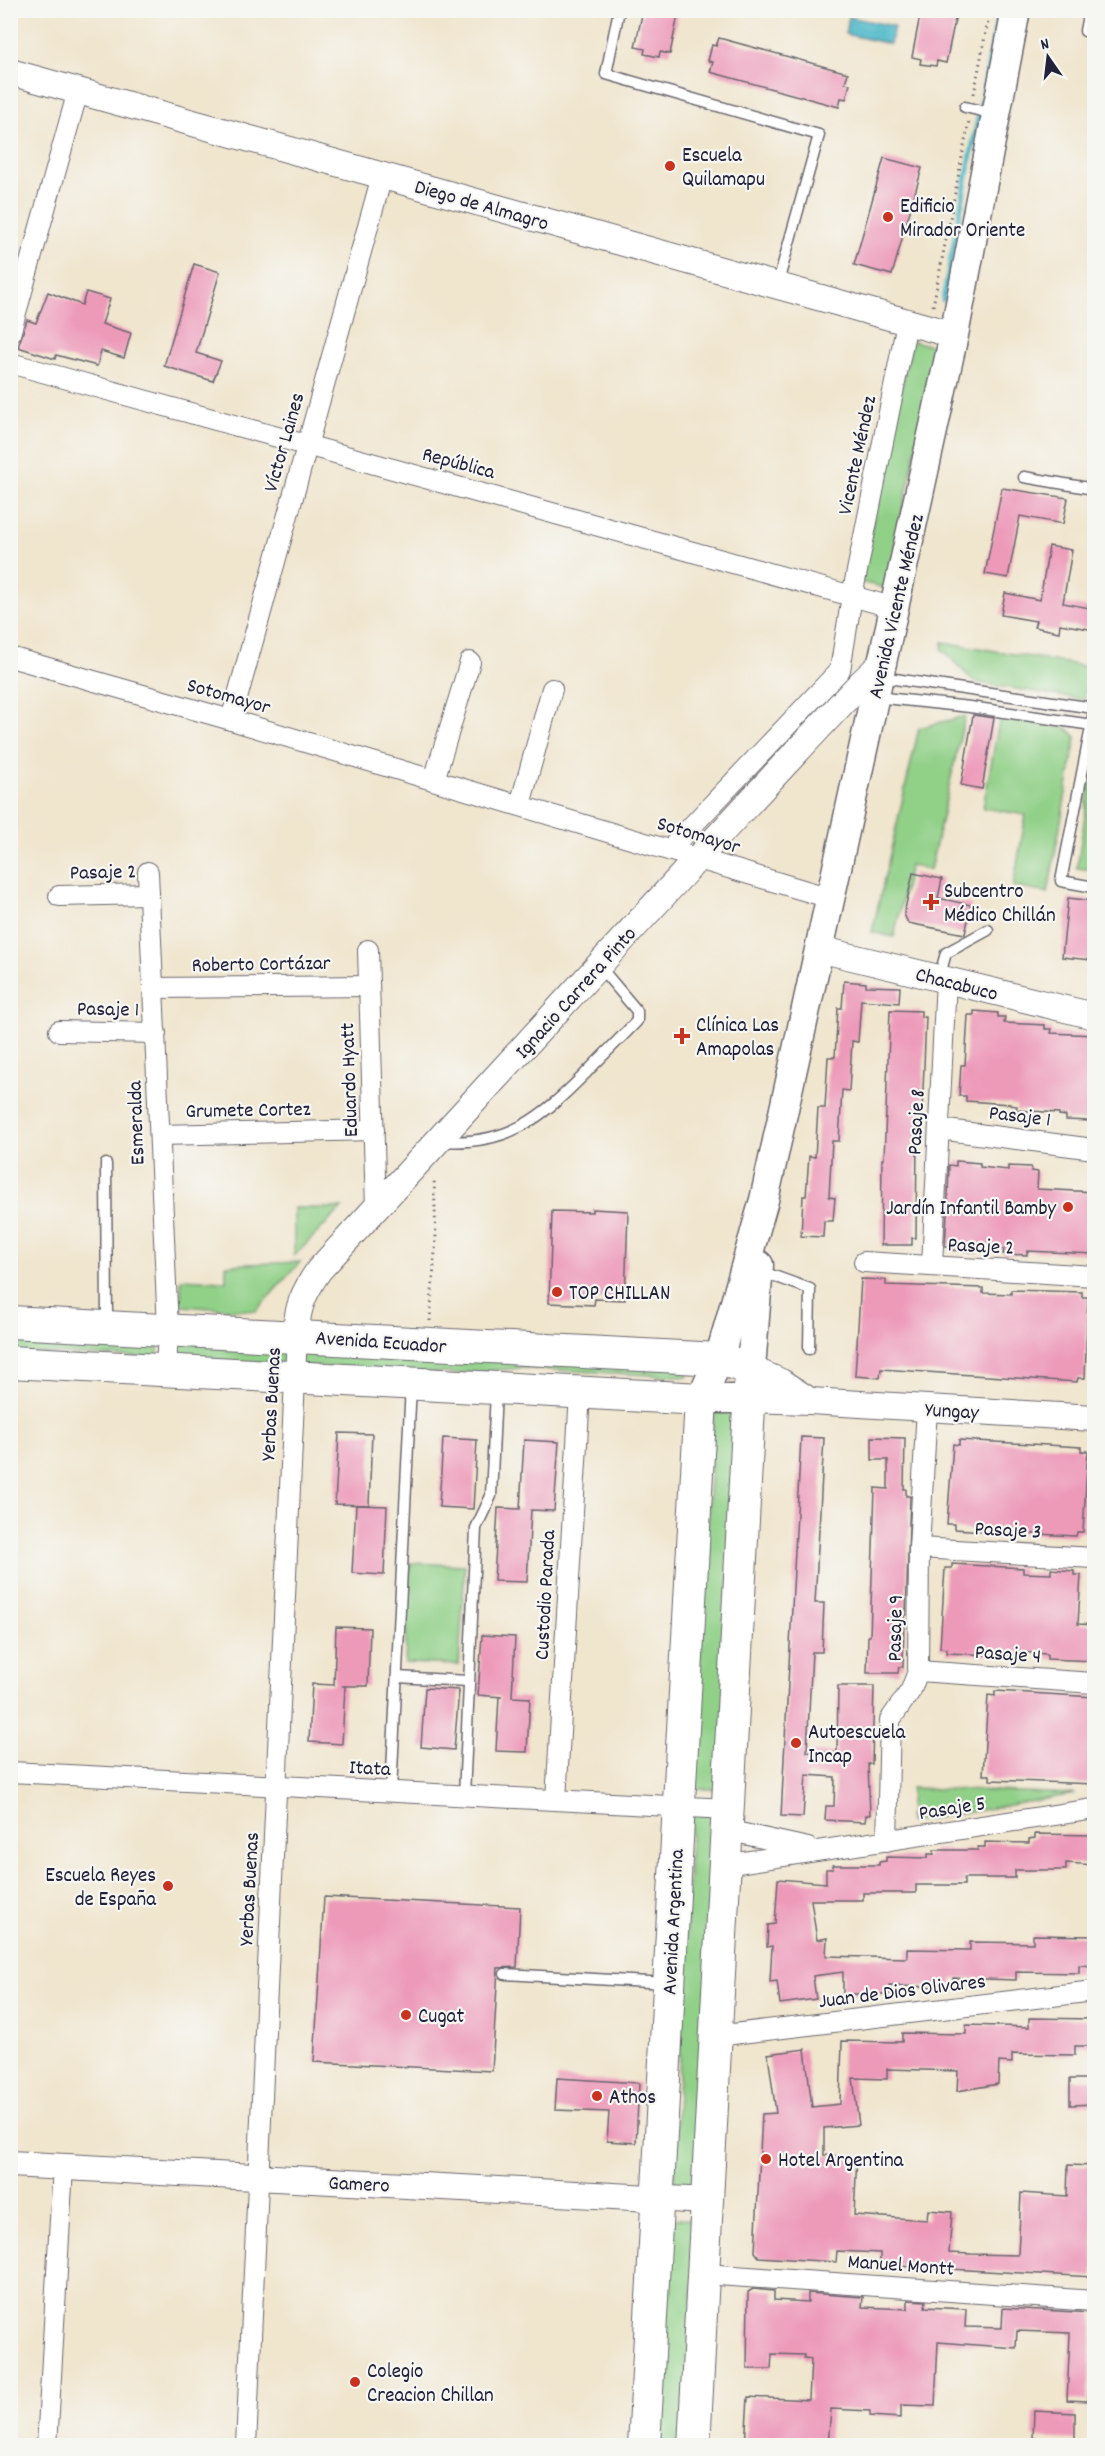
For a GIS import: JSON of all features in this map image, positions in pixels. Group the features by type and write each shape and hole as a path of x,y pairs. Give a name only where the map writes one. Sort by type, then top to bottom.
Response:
{"main road":[{"name":"Avenida Vicente Méndez","path":"701,1399 719,1359 764,1200 954,335 982,111 1016,10"},
{"name":"Avenida Vicente Méndez","path":"750,1384 764,1200"},
{"name":"Avenida Ecuador","path":"10,1322 297,1335 719,1359 750,1384"},
{"name":"Avenida Ecuador","path":"10,1362 701,1399 750,1384"},
{"path":"694,2445 750,1384"},
{"name":"Avenida Argentina","path":"644,2445 701,1399"}],"street":[{"name":"Diego de Almagro","path":"10,72 954,335"},
{"path":"10,334 78,91"},
{"name":"Víctor Laines","path":"231,720 382,176"},
{"name":"Vicente Méndez","path":"852,596 907,323"},
{"name":"República","path":"10,363 895,608"},
{"path":"669,850 840,670 852,596"},
{"name":"Sotomayor","path":"10,657 231,720 830,898"},
{"path":"434,780 470,662"},
{"name":"Ignacio Carrera Pinto","path":"297,1335 296,1319 311,1282 319,1270 696,858 859,685 879,679"},
{"path":"519,806 552,689"},
{"name":"Esmeralda","path":"148,872 168,1330 166,1371"},
{"name":"Pasaje 2","path":"59,896 149,894"},
{"name":"Eduardo Hyatt","path":"368,950 376,1208"},
{"name":"Chacabuco","path":"819,950 1095,1016"},
{"name":"Pasaje 8","path":"932,1266 943,980"},
{"name":"Roberto Cortázar","path":"153,988 369,986"},
{"name":"Pasaje 1","path":"59,1031 156,1033"},
{"name":"Pasaje 1","path":"939,1129 1095,1149"},
{"name":"Grumete Cortez","path":"160,1135 374,1130"},
{"name":"Pasaje 2","path":"864,1262 1095,1276"},
{"name":"Yerbas Buenas","path":"246,2445 297,1335"},
{"name":"Yungay","path":"750,1384 781,1382 810,1401 1095,1418"},
{"name":"Custodio Parada","path":"556,1800 580,1393"},
{"name":"Pasaje 9","path":"887,1841 890,1720 910,1690 918,1671 919,1548 927,1408"},
{"name":"Pasaje 3","path":"919,1548 1095,1558"},
{"name":"Pasaje 4","path":"918,1671 1095,1683"},
{"name":"Itata","path":"10,1773 679,1807 727,1820"},
{"name":"Pasaje 5","path":"724,1865 1095,1809"},
{"name":"Pasaje 5","path":"727,1820 817,1850"},
{"name":"Juan de Dios Olivares","path":"716,2036 1095,1991"},
{"name":"Gamero","path":"10,2164 707,2201"},
{"path":"47,2445 63,2167"},
{"name":"Manuel Montt","path":"704,2274 1095,2301"}],"lane":[{"path":"619,10 606,74 819,135 777,286"},
{"path":"1085,31 1089,10"},
{"path":"1024,477 1095,489"},
{"path":"879,679 1095,710 1061,881 1095,887"},
{"path":"879,679 970,707 1092,725"},
{"path":"943,980 946,953 988,930"},
{"path":"436,1144 478,1141 530,1122 551,1108 637,1021 637,1011 599,966"},
{"path":"106,1164 107,1327"},
{"path":"758,1271 810,1289 809,1349"},
{"path":"391,1792 411,1384"},
{"path":"464,1796 476,1528 491,1496 496,1388"},
{"path":"397,1677 468,1681"},
{"path":"505,1974 669,1983"}],"path":[{"path":"429,1344 436,1238 436,1144"}],"green space":[{"path":"912,341 938,347 886,588 860,582"},
{"path":"943,642 1090,667 1084,700 974,682 942,649"},
{"path":"965,716 930,870 910,865 894,937 872,932 919,728"},
{"path":"1000,716 1067,728 1076,737 1048,893 1013,887 1026,815 983,808"},
{"path":"1094,757 1094,870 1077,868"},
{"path":"294,1208 342,1208 294,1256"},
{"path":"300,1262 256,1311 181,1306 181,1279 226,1281 226,1265"},
{"path":"11,1325 159,1331 158,1358 11,1352"},
{"path":"179,1339 691,1365 687,1377 520,1368 459,1374 175,1359"},
{"path":"714,1409 739,1410 721,1789 692,1789"},
{"path":"410,1563 465,1565 459,1665 405,1663"},
{"path":"911,1788 1075,1794 909,1822"},
{"path":"692,1811 721,1814 699,2197 673,2195"},
{"path":"664,2218 697,2220 685,2445 652,2446"}],"water":[{"path":"849,17 894,26 890,44 845,34"}],"building":[{"path":"643,10 679,10 670,54 660,52 659,57 644,54 645,49 635,47"},
{"path":"921,10 957,10 946,63 937,61 936,66 920,64 921,59 912,57"},
{"path":"719,38 848,73 845,83 850,84 846,99 841,98 839,107 710,72 713,62 708,61 712,45 716,46"},
{"name":"Edificio Mirador Oriente","path":"884,158 922,168 892,275 854,265"},
{"path":"194,264 220,272 196,353 221,361 213,381 164,366"},
{"path":"48,292 82,305 86,292 110,299 102,324 131,333 124,358 101,351 97,366 56,355 55,359 18,347 27,320 36,323"},
{"path":"1002,488 1068,498 1063,524 1020,516 1008,578 985,574"},
{"path":"1049,546 1072,550 1063,603 1095,609 1095,630 1060,624 1059,632 1034,627 1036,621 1001,615 1005,593 1040,600"},
{"path":"973,715 994,718 982,789 961,785"},
{"name":"Subcentro Médico Chillán","path":"913,873 942,879 938,898 971,905 965,934 908,923 904,914"},
{"path":"1068,898 1095,901 1091,960 1062,957"},
{"path":"844,981 866,983 866,986 900,987 899,1003 861,1000 858,1042 852,1041 849,1091 842,1090 839,1141 832,1141 829,1197 835,1198 833,1221 824,1221 823,1237 801,1236 803,1196 806,1196 809,1156 815,1157 818,1108 825,1108 828,1057 835,1057 838,1008 842,1008"},
{"path":"890,1010 921,1011 921,1017 926,1017 921,1139 917,1139 916,1238 912,1238 912,1245 881,1245 882,1159 884,1159"},
{"path":"974,1011 998,1013 998,1017 1005,1017 1004,1023 1045,1025 1045,1029 1052,1029 1051,1033 1095,1035 1095,1117 1089,1117 1089,1121 1066,1120 1066,1116 1059,1115 1059,1113 1016,1110 1017,1106 1010,1104 966,1101 966,1096 959,1096 961,1065 965,1065 968,1015 974,1015"},
{"path":"956,1161 980,1163 980,1167 1008,1170 1008,1166 1031,1167 1031,1171 1038,1172 1037,1189 1095,1192 1095,1254 1027,1251 1027,1255 1003,1254 1004,1249 975,1248 975,1252 951,1250 952,1246 945,1246 949,1165 956,1166"},
{"path":"592,1209 628,1211 625,1300 595,1299 594,1305 549,1303 552,1211 592,1212"},
{"path":"861,1279 886,1280 886,1285 983,1288 983,1293 1011,1294 1011,1290 1082,1292 1082,1297 1088,1297 1085,1378 1078,1378 1077,1382 881,1369 880,1378 855,1376"},
{"path":"339,1433 372,1434 369,1505 335,1504"},
{"path":"801,1437 824,1438 815,1603 824,1603 822,1652 812,1652 807,1752 837,1753 838,1686 874,1686 872,1764 868,1764 870,1815 866,1815 865,1822 825,1820 826,1806 834,1806 835,1777 806,1775 803,1817 781,1816"},
{"path":"872,1437 905,1438 904,1489 906,1489 906,1496 910,1496 903,1667 899,1667 898,1673 867,1673 875,1488 888,1489 888,1460 872,1460"},
{"path":"443,1438 477,1440 473,1509 439,1507"},
{"path":"524,1440 559,1442 554,1511 531,1510 527,1582 494,1581 498,1508 520,1509"},
{"path":"959,1440 1081,1447 1081,1451 1088,1451 1083,1532 1077,1532 1076,1536 1016,1533 954,1529 954,1524 947,1524 953,1444 959,1445"},
{"path":"356,1505 387,1506 384,1575 352,1573"},
{"path":"952,1564 1023,1568 1023,1573 1051,1574 1051,1569 1074,1571 1074,1575 1081,1575 1078,1624 1095,1625 1095,1661 1047,1659 1047,1654 1019,1652 1019,1656 946,1653 947,1649 940,1648 945,1568 952,1568"},
{"path":"336,1627 370,1628 368,1686 345,1686 342,1744 309,1742 312,1684 334,1685"},
{"path":"482,1635 515,1637 512,1697 530,1698 527,1752 496,1751 499,1697 502,1697 478,1695"},
{"path":"425,1688 459,1690 454,1750 421,1747"},
{"path":"995,1691 1095,1697 1095,1784 990,1780 990,1775 983,1775 988,1695 995,1696"},
{"path":"1035,1834 1095,1835 1095,1865 1066,1863 1066,1870 1015,1870 1015,1878 964,1878 964,1885 916,1885 916,1893 863,1893 863,1900 811,1900 817,1940 827,1938 826,1956 907,1958 907,1949 970,1950 970,1942 1033,1943 1033,1935 1095,1936 1095,1966 1079,1965 1079,1973 1016,1972 1016,1980 953,1978 952,1987 890,1986 890,1994 843,1994 843,1972 813,1976 816,1999 780,2004 777,1981 770,1982 772,1946 767,1947 768,1925 775,1924 778,1879 826,1883 826,1869 833,1869 833,1865 879,1865 879,1862 886,1861 886,1857 928,1858 928,1854 934,1854 934,1850 978,1850 978,1847 985,1847 985,1842 1029,1843 1029,1839 1035,1838"},
{"name":"Cugat","path":"324,1897 520,1907 517,1967 498,1968 492,2071 314,2062"},
{"path":"1029,2018 1095,2019 1095,2046 1075,2046 1075,2055 1012,2054 1012,2063 999,2062 998,2084 957,2091 958,2071 887,2069 887,2079 853,2078 859,2125 824,2128 824,2155 857,2157 854,2215 927,2220 928,2210 952,2212 949,2253 971,2254 1018,2255 1021,2193 1067,2196 1068,2165 1095,2166 1093,2277 880,2265 880,2253 837,2251 836,2262 759,2257 755,2252 762,2114 776,2113 768,2054 805,2049 812,2107 840,2104 842,2041 902,2042 902,2033 966,2034 966,2025 1029,2027"},
{"name":"Athos","path":"557,2078 639,2083 636,2143 607,2141 609,2112 555,2110"},
{"path":"1070,2079 1095,2079 1095,2104 1070,2105"},
{"path":"753,2289 774,2291 774,2300 808,2302 808,2293 863,2297 862,2307 908,2309 908,2300 926,2301 925,2307 966,2309 965,2327 1002,2328 1003,2308 1093,2313 1088,2401 1067,2400 1070,2333 1017,2331 1016,2348 938,2342 935,2406 901,2405 901,2418 870,2416 870,2411 831,2409 828,2445 745,2445 748,2397 809,2400 811,2359 804,2358 804,2355 772,2354 771,2369 747,2369 748,2292"},
{"path":"1034,2411 1075,2413 1075,2440 1033,2438"}],"waterway":[{"path":"943,300 999,10"}],"place":[{"name":"Escuela Quilamapu","path":"670,166"},
{"name":"Edificio Mirador Oriente","path":"888,217"},
{"name":"Subcentro Médico Chillán","path":"931,902"},
{"name":"Clínica Las Amapolas","path":"682,1036"},
{"name":"Jardín Infantil Bamby","path":"1068,1207"},
{"name":"TOP CHILLAN","path":"557,1292"},
{"name":"Autoescuela Incap","path":"796,1743"},
{"name":"Escuela Reyes de España","path":"168,1886"},
{"name":"Cugat","path":"406,2015"},
{"name":"Athos","path":"597,2096"},
{"name":"Hotel Argentina","path":"766,2159"},
{"name":"Colegio Creacion Chillan","path":"355,2382"}]}
